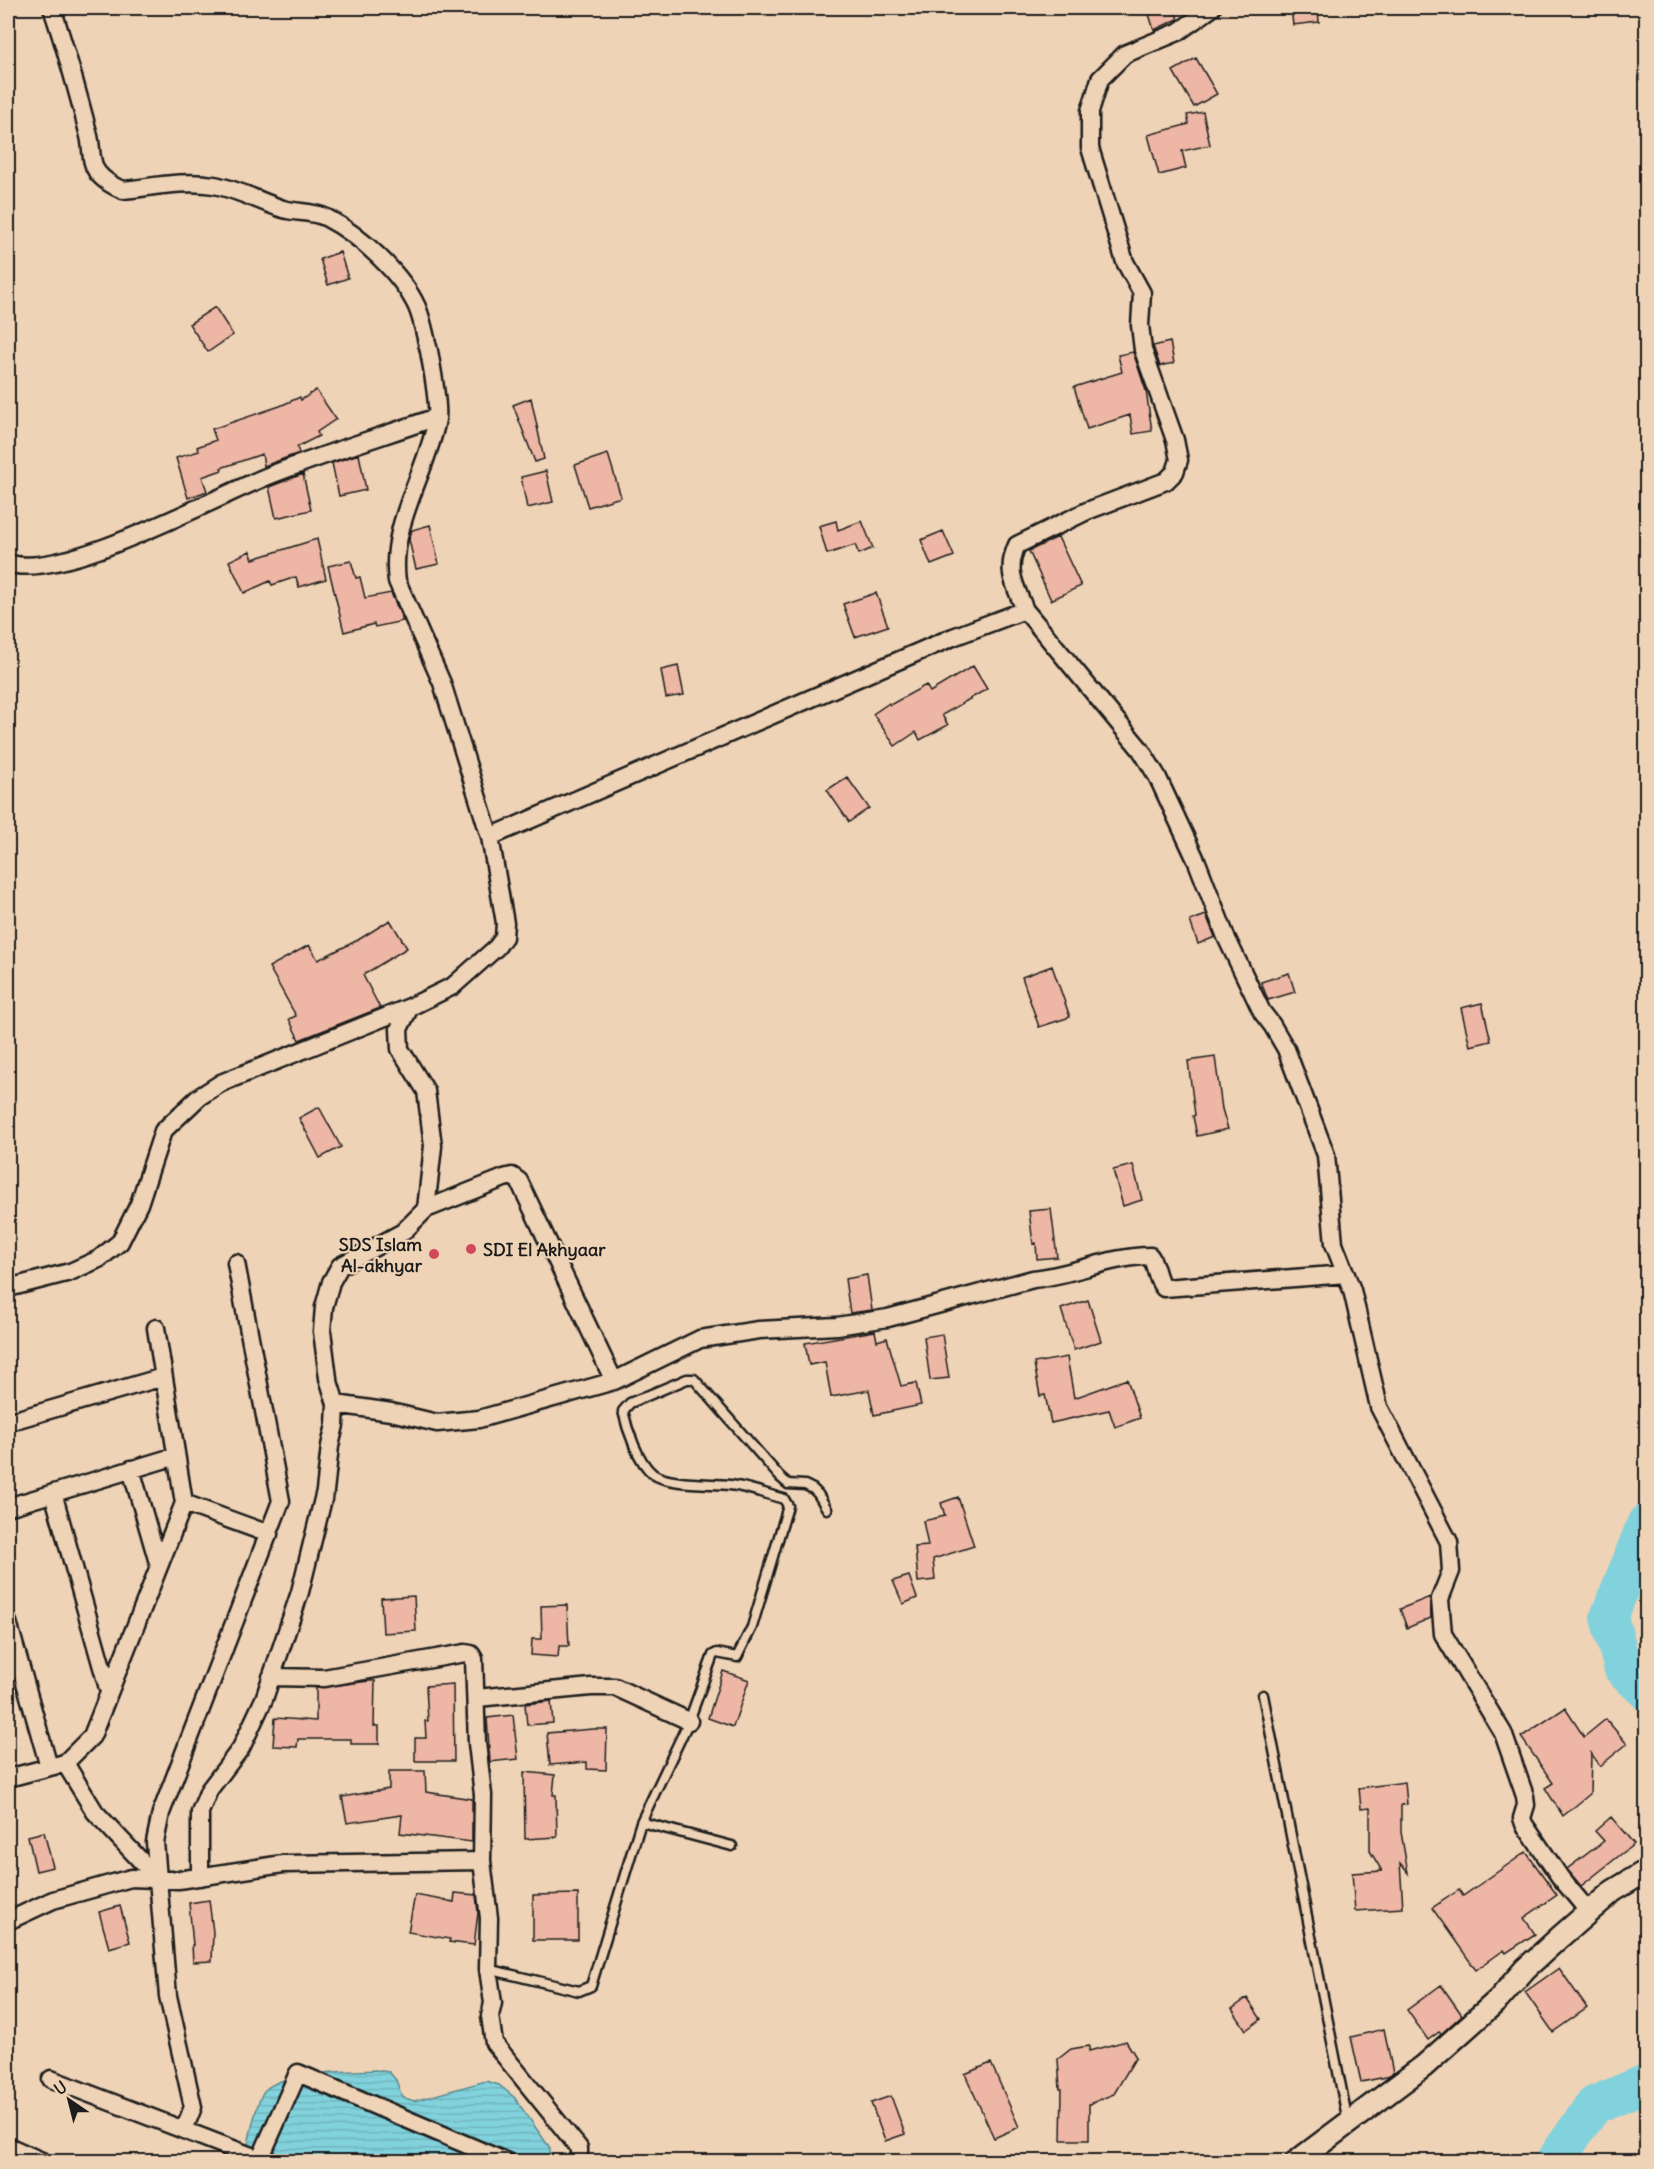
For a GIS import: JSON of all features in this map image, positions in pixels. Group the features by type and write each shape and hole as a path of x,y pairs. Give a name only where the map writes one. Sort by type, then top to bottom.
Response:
{"street":[{"path":"8,1288 70,1272 99,1259 120,1242 139,1204 163,1131 199,1097 221,1083 410,1007 453,986 497,947 504,937 506,923 490,837 442,683 397,581 400,531 437,417 432,368 423,323 416,306 406,288 392,271 352,234 326,217 290,211 216,185 186,183 123,190 99,174 93,163 84,119 52,8"},
{"path":"1212,8 1178,32 1125,54 1100,79 1090,111 1090,148 1125,262 1142,293 1141,339 1175,440 1179,460 1175,472 1166,481 1087,511 1017,545 1011,559 1012,579 1025,610 1141,750 1157,776 1175,811 1226,937 1262,1012 1286,1049 1326,1155 1334,1244 1352,1290 1379,1407 1449,1542 1451,1571 1440,1599 1443,1634 1503,1732 1525,1796 1526,1804 1522,1818 1524,1824 1560,1877 1589,1912"},
{"path":"8,563 17,566 47,563 98,550 272,474 437,417"},
{"path":"490,837 953,637 1025,610"},
{"path":"410,1007 399,1029 400,1049 426,1091 433,1146 426,1209"},
{"path":"200,1877 200,1812 209,1790 241,1748 264,1699 300,1592 325,1491 336,1404 328,1378 322,1331 324,1307 331,1282 340,1266 403,1232 426,1209 512,1176 519,1181 614,1381"},
{"path":"336,1404 392,1412 437,1423 479,1419 614,1381 700,1339 759,1330 837,1326 888,1318 1131,1256 1150,1256 1155,1264 1159,1283 1164,1288 1346,1274"},
{"path":"184,2130 193,2107 168,1996 155,1842 161,1813 281,1501 236,1263"},
{"path":"8,1778 57,1765 92,1736 184,1503 156,1328"},
{"path":"8,1422 163,1377"},
{"path":"8,1507 176,1456"},
{"path":"131,1469 159,1566"},
{"path":"53,1493 109,1692"},
{"path":"184,1503 269,1533"},
{"path":"8,1622 57,1765 95,1812 158,1879"},
{"path":"271,1677 324,1678 465,1653 471,1654 474,1659 477,1743 483,1796 482,1861 489,1918 488,1969 493,2003 490,2016 494,2043 579,2148 579,2162"},
{"path":"477,1698 591,1687 615,1687 689,1721"},
{"path":"8,1921 53,1900 131,1878 178,1880 283,1864 482,1861"},
{"path":"1296,2162 1433,2059 1499,2000 1525,1970 1589,1912 1613,1891 1647,1871"},
{"path":"51,2079 263,2160 298,2073 507,2162"},
{"path":"8,2146 44,2162"}],"lane":[{"path":"488,1969 579,1991 591,1986 641,1822 689,1721 713,1655 717,1653 737,1657 752,1627 788,1506 784,1499 732,1485 661,1479 651,1473 640,1457 627,1429 623,1412 630,1403 687,1379 694,1379 780,1477 788,1484 805,1485 813,1489 827,1509"},
{"path":"1263,1695 1348,2122"},
{"path":"641,1822 732,1846"}],"water":[{"path":"375,2070 389,2072 396,2080 402,2097 414,2101 486,2081 499,2085 514,2097 550,2148 550,2158 533,2162 245,2162 256,2112 265,2090 287,2079 302,2076"}],"building":[{"path":"1147,8 1174,8 1178,19 1154,30"},
{"path":"1291,8 1318,8 1319,22 1293,25"},
{"path":"1196,58 1217,94 1194,107 1173,71"},
{"path":"1203,112 1210,145 1182,151 1186,168 1159,175 1148,135 1189,124 1187,115"},
{"path":"340,252 348,278 328,285 320,259"},
{"path":"215,307 233,335 208,352 189,324"},
{"path":"1170,342 1174,363 1160,366 1153,346"},
{"path":"1133,352 1146,391 1152,431 1133,434 1130,415 1087,429 1074,387 1122,372 1118,355"},
{"path":"316,390 336,419 317,432 319,436 297,447 299,453 264,466 262,454 221,468 222,470 202,477 207,491 188,498 176,458 199,451 197,447 216,440 212,429 300,397 301,400"},
{"path":"531,398 544,459 535,462 513,405"},
{"path":"359,454 366,490 339,496 332,463"},
{"path":"608,454 621,497 588,507 575,465"},
{"path":"546,471 553,502 527,508 521,477"},
{"path":"303,474 311,510 276,518 269,487"},
{"path":"836,521 838,530 862,521 873,548 859,554 855,545 827,554 819,526"},
{"path":"430,525 439,564 416,569 409,540 412,530"},
{"path":"943,531 954,556 931,565 921,540"},
{"path":"1058,537 1081,586 1051,600 1029,551"},
{"path":"317,539 326,579 299,587 296,577 272,585 270,581 244,593 229,561 250,551 253,559"},
{"path":"351,561 356,578 360,577 365,598 391,593 403,621 375,627 374,624 344,632 328,566"},
{"path":"876,593 888,626 855,637 843,604"},
{"path":"678,666 684,695 666,698 661,670"},
{"path":"973,666 987,689 942,715 948,725 920,740 916,732 895,746 873,714 889,703 890,705 926,685 930,692"},
{"path":"847,777 869,808 849,822 827,790"},
{"path":"1206,915 1215,937 1198,944 1190,921"},
{"path":"390,920 407,948 363,975 380,1008 299,1040 289,1019 296,1016 269,967 309,945 318,960 358,940"},
{"path":"1052,966 1070,1017 1039,1027 1022,977"},
{"path":"1289,973 1295,992 1268,1000 1261,982"},
{"path":"1482,1003 1491,1041 1470,1046 1461,1008"},
{"path":"1215,1057 1222,1109 1228,1129 1197,1136 1188,1061"},
{"path":"319,1107 341,1147 320,1158 299,1118"},
{"path":"1133,1165 1142,1200 1123,1206 1113,1170"},
{"path":"1051,1209 1057,1257 1037,1259 1029,1211"},
{"path":"867,1275 872,1310 850,1313 845,1279"},
{"path":"1088,1300 1101,1341 1074,1350 1061,1309"},
{"path":"875,1331 877,1341 887,1338 901,1386 916,1383 921,1405 874,1415 869,1390 831,1397 825,1362 809,1365 805,1343"},
{"path":"942,1334 949,1378 930,1380 924,1337"},
{"path":"1067,1357 1074,1398 1127,1379 1140,1418 1115,1427 1109,1410 1051,1423 1045,1395 1040,1396 1034,1363"},
{"path":"958,1497 974,1546 933,1559 935,1580 918,1582 915,1547 928,1546 923,1521 945,1516 941,1503"},
{"path":"909,1576 917,1598 903,1604 893,1581"},
{"path":"414,1596 416,1631 383,1633 381,1598"},
{"path":"1430,1597 1431,1618 1407,1628 1400,1609"},
{"path":"567,1605 569,1646 559,1646 558,1657 531,1655 532,1639 542,1639 541,1606"},
{"path":"723,1671 749,1680 733,1727 708,1718"},
{"path":"375,1681 374,1726 379,1726 379,1744 351,1744 351,1739 298,1739 297,1747 273,1746 275,1718 316,1721 316,1688"},
{"path":"453,1684 454,1761 415,1761 415,1738 426,1738 425,1721 428,1721 426,1686"},
{"path":"551,1701 553,1723 527,1725 525,1704"},
{"path":"1565,1708 1584,1737 1606,1719 1627,1744 1600,1766 1591,1753 1590,1794 1563,1816 1545,1788 1553,1783 1521,1737"},
{"path":"513,1715 518,1759 490,1762 487,1718"},
{"path":"607,1729 606,1770 587,1769 587,1762 550,1765 547,1733"},
{"path":"389,1771 425,1771 426,1792 472,1799 472,1842 400,1833 402,1815 347,1823 342,1797 389,1789"},
{"path":"524,1772 555,1775 553,1795 556,1795 557,1837 525,1839"},
{"path":"1405,1782 1407,1804 1401,1805 1401,1832 1408,1873 1400,1863 1403,1908 1355,1911 1352,1873 1382,1871 1370,1851 1370,1808 1361,1809 1359,1788"},
{"path":"1611,1817 1634,1844 1581,1886 1567,1869 1604,1841 1595,1831"},
{"path":"44,1832 53,1867 36,1871 28,1836"},
{"path":"1526,1852 1557,1895 1524,1918 1535,1934 1506,1953 1504,1950 1476,1970 1432,1908 1459,1890 1463,1896"},
{"path":"455,1893 476,1895 478,1913 474,1945 449,1942 450,1939 408,1932 415,1895 454,1902"},
{"path":"578,1894 578,1940 533,1940 533,1895"},
{"path":"209,1900 213,1932 212,1961 193,1962 189,1903"},
{"path":"120,1906 130,1942 109,1948 99,1912"},
{"path":"1559,1968 1587,2008 1553,2032 1525,1992"},
{"path":"1441,1985 1462,2015 1441,2034 1439,2032 1428,2040 1407,2010"},
{"path":"1247,1998 1261,2019 1246,2030 1232,2009"},
{"path":"1384,2029 1393,2073 1390,2076 1361,2082 1351,2037"},
{"path":"1126,2041 1136,2057 1114,2094 1089,2104 1089,2140 1061,2140 1062,2089 1060,2089 1058,2059 1071,2049 1089,2046 1089,2051"},
{"path":"991,2063 1019,2127 994,2138 965,2074"},
{"path":"891,2096 905,2134 885,2141 871,2103"}],"waterway":[{"path":"1646,1523 1609,1617 1623,1669 1646,1691"},
{"path":"1554,2162 1594,2105 1646,2083"}],"place":[{"name":"SDI El Akhyaar","path":"471,1249"},
{"name":"SDS Islam Al-akhyar","path":"434,1254"}]}
